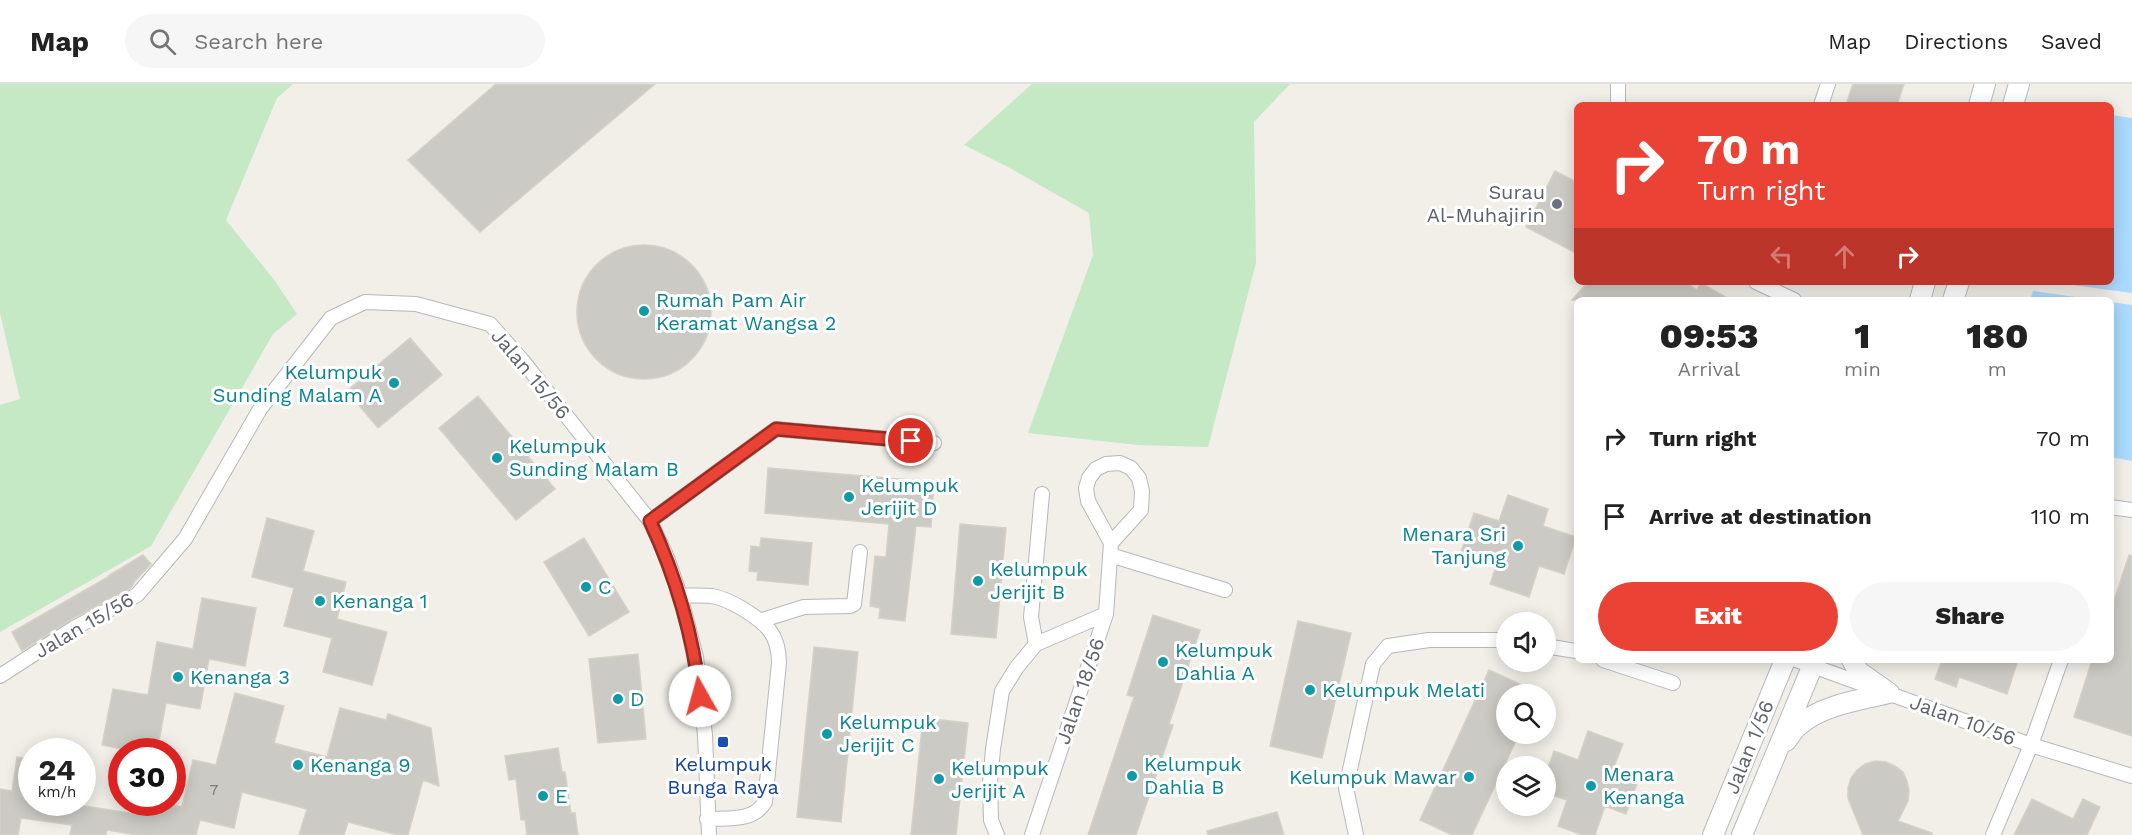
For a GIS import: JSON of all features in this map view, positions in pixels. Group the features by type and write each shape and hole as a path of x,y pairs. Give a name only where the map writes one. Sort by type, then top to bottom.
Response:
{"main road":[{"path":"1980,102 1985,84"},
{"path":"2014,102 2019,84"},
{"name":"Jalan 1/56","path":"1713,835 1784,663"},
{"name":"Jalan 1/56","path":"1742,835 1773,759 1808,663"},
{"path":"1854,663 1859,672 1890,693"},
{"path":"1773,759 1797,726 1821,712 1890,693"}],"street":[{"path":"1618,84 1618,102"},
{"path":"1822,102 1828,84"},
{"path":"1762,285 1788,297"},
{"name":"Jalan 15/56","path":"0,676 74,628 137,595 185,539 260,409 331,318 365,302 416,304 490,324 529,369 650,521 666,555 680,595 696,657 705,735 709,835"},
{"path":"650,521 776,429 934,443"},
{"path":"1111,549 1141,510 1142,491 1138,478 1131,468 1120,463 1106,464 1096,469 1089,478 1086,488 1088,501 1111,549 1225,590"},
{"path":"1036,644 1032,617 1042,494"},
{"path":"2114,510 2132,510"},
{"name":"Jalan 18/56","path":"1032,835 1106,614 1111,549"},
{"path":"762,621 804,607 854,604 860,552"},
{"path":"680,595 714,597 730,602 762,621 774,636 779,650 765,802 752,816 707,819"},
{"path":"997,835 991,820 990,783 1002,691 1017,666 1036,644 1106,614"},
{"path":"1356,835 1346,788 1373,664 1388,646 1429,640 1496,640"},
{"path":"1556,648 1574,651"},
{"path":"1612,663 1673,683"},
{"name":"Jalan 10/56","path":"1811,663 2031,745 2132,776"},
{"path":"1993,835 2031,745 2060,663"}],"green space":[{"path":"0,84 293,84 277,98 226,220 275,281 297,314 273,334 151,546 0,632 0,405 20,399 0,313"},
{"path":"1032,84 1290,84 1254,122 1256,263 1208,447 1138,445 1028,433 1093,255 1089,213 964,145"}],"water":[{"path":"2114,115 2132,118 2132,293 2073,285 2114,285"},
{"path":"2033,291 2076,297 2031,297"},
{"path":"2114,302 2132,305 2132,461 2114,458"}],"building":[{"path":"496,84 655,84 480,232 408,160"},
{"path":"1853,84 1904,84 1898,102 1847,102"},
{"name":"Surau Al-Muhajirin","path":"1555,171 1574,181 1574,252 1526,227"},
{"name":"Rumah Pam Air Keramat Wangsa 2","path":"644,245 670,250 692,264 706,286 711,312 706,338 692,360 670,374 644,379 618,374 596,360 582,338 577,312 582,286 596,264 618,250"},
{"path":"1585,285 1689,285 1697,290 1700,285 1705,285 1726,297 1575,297"},
{"name":"Kelumpuk Sunding Malam A","path":"410,338 442,375 378,428 347,391"},
{"name":"Kelumpuk Sunding Malam B","path":"478,396 555,489 516,520 439,428"},
{"name":"Kelumpuk Jerijit D","path":"768,468 934,482 931,527 916,526 905,621 879,618 880,608 870,606 875,556 886,557 889,524 765,513"},
{"name":"Menara Sri Tanjung","path":"1508,495 1548,509 1543,526 1574,536 1564,574 1539,566 1529,597 1490,584 1496,567 1460,555 1474,513 1499,521"},
{"name":"Kenanga 1","path":"267,518 314,531 303,571 346,582 337,619 387,632 372,685 323,672 332,638 284,626 294,588 252,577"},
{"name":"Kelumpuk Jerijit B","path":"960,524 1006,528 996,638 951,634"},
{"name":"C","path":"584,538 629,612 589,636 544,562"},
{"path":"761,538 812,543 808,585 757,580 758,572 749,571 751,546 760,547"},
{"path":"143,555 151,564 131,588 70,620 22,651 12,632"},
{"path":"2129,555 2132,556 2132,736 2074,717 2091,663 2114,663 2114,601"},
{"name":"Kenanga 3","path":"202,598 256,608 245,666 209,659 200,709 166,703 160,738 108,738 108,746 102,745 113,689 148,695 157,642 193,649"},
{"path":"1153,615 1200,630 1169,724 1173,725 1136,835 1088,835 1134,697 1127,695"},
{"name":"Kelumpuk Melati","path":"1298,621 1351,633 1322,758 1270,746"},
{"name":"Kelumpuk Jerijit C","path":"814,647 858,652 841,822 797,817"},
{"name":"D","path":"638,654 646,739 598,743 589,659"},
{"path":"1941,663 2017,663 2007,694 1959,677 1956,687 1935,679"},
{"name":"Kelumpuk Mawar","path":"1489,670 1520,684 1496,684 1496,744 1514,744 1509,756 1496,756 1496,783 1472,835 1452,835 1420,820"},
{"path":"235,693 284,706 274,743 327,757 340,708 386,720 388,714 431,728 439,786 423,780 408,835 398,835 348,822 344,835 299,835 307,809 242,792 234,828 200,820 196,835 137,835 107,830 106,835 70,835 72,825 21,818 18,835 0,835 0,789 12,791 17,757 18,816 96,816 96,808 108,810 108,816 186,816 186,790 193,760 216,765"},
{"name":"Kelumpuk Jerijit A","path":"923,718 968,723 956,835 911,835"},
{"name":"Menara Kenanga","path":"1588,731 1623,744 1613,769 1639,778 1626,814 1605,806 1595,835 1582,835 1558,826 1567,800 1556,796 1556,756 1552,756 1554,751 1578,760"},
{"name":"E","path":"558,748 562,772 565,772 571,813 575,813 578,835 527,835 525,820 521,820 516,779 509,780 505,756"},
{"path":"1875,761 1895,766 1903,772 1907,781 1908,801 1898,821 1932,833 1932,835 1863,835 1848,798 1848,788 1857,770"},
{"path":"2032,799 2073,819 2083,799 2100,807 2087,835 2014,835"},
{"path":"1277,812 1284,835 1208,835 1207,831"}],"place":[{"name":"Surau Al-Muhajirin","path":"1557,204"},
{"name":"Rumah Pam Air Keramat Wangsa 2","path":"644,311"},
{"name":"Kelumpuk Sunding Malam A","path":"394,383"},
{"name":"Kelumpuk Sunding Malam B","path":"497,458"},
{"name":"Kelumpuk Jerijit D","path":"849,497"},
{"name":"Menara Sri Tanjung","path":"1518,546"},
{"name":"Kelumpuk Jerijit B","path":"978,581"},
{"name":"C","path":"586,587"},
{"name":"Kenanga 1","path":"320,601"},
{"name":"Kelumpuk Dahlia A","path":"1163,662"},
{"name":"Kenanga 3","path":"178,677"},
{"name":"Kelumpuk Melati","path":"1310,690"},
{"name":"D","path":"618,699"},
{"name":"Kelumpuk Jerijit C","path":"827,734"},
{"name":"Kelumpuk Bunga Raya","path":"723,742"},
{"name":"Kenanga 9","path":"298,765"},
{"name":"Kelumpuk Dahlia B","path":"1132,776"},
{"name":"Kelumpuk Mawar","path":"1469,777"},
{"name":"Kelumpuk Jerijit A","path":"939,779"},
{"name":"Menara Kenanga","path":"1591,786"},
{"name":"E","path":"543,796"}],"route":[{"path":"700,696 696,657 680,595 666,555 650,521 776,429 911,441"}]}
